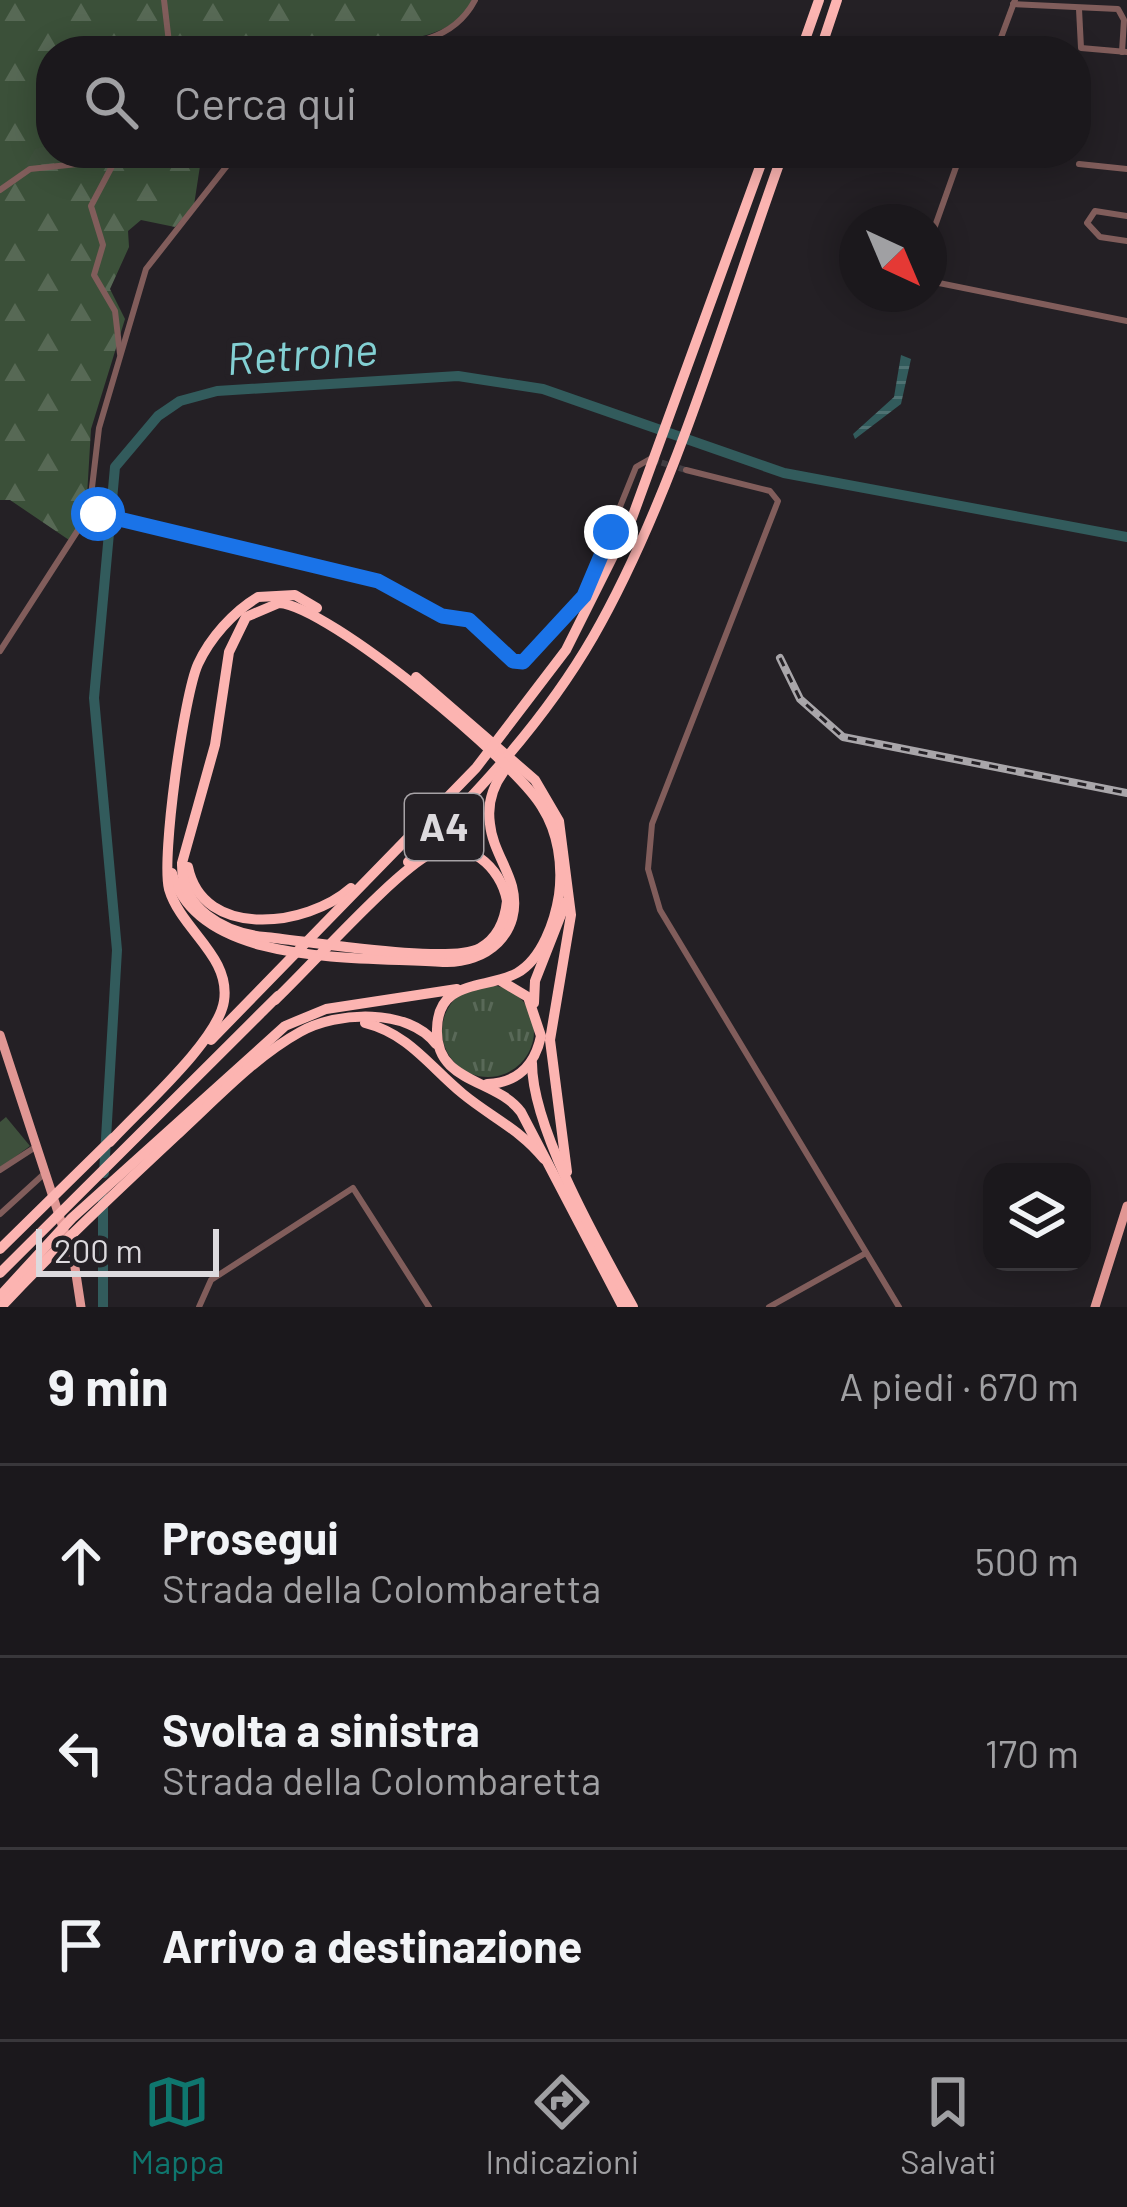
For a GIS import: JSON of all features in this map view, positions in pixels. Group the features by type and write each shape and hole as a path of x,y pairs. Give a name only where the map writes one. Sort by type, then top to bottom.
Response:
{"highway":[{"path":"806,36 819,0"},
{"path":"825,36 837,0"},
{"name":"A4","path":"0,1250 467,777 533,699 581,624 625,535 760,168"},
{"name":"A4","path":"0,1273 53,1237 153,1122 484,785 523,739 592,639 630,563 777,168"},
{"path":"110,1142 203,1040 224,1004 220,970 171,894 167,841 191,681 216,636 258,597 279,593 310,604 452,706 532,784 559,821 568,868 570,932 550,1040 562,1175"},
{"path":"170,1136 264,1043 306,1014 460,988 528,965 556,908 558,850 532,784 409,680 319,616 286,603 262,606 246,617 229,652 215,746 182,872 192,899 227,928 262,942"},
{"path":"373,951 465,962 502,939 514,898 491,831 492,796 500,776 561,695 592,639"},
{"path":"192,828 189,872 208,905 232,916 299,915 344,894 467,777"},
{"path":"167,841 174,881 188,908 220,934 262,942 373,951 443,955 480,947 505,916 501,881 472,853 452,849 430,854 274,1000"},
{"path":"568,868 566,904 535,982 541,1036 532,1063 538,1103 562,1175 623,1307"},
{"path":"492,980 517,988 535,1006"},
{"path":"438,1047 441,1010 460,988"},
{"path":"351,1019 414,1046 461,1093 518,1131 562,1175"},
{"path":"0,1296 53,1237 286,1041 317,1024 351,1019 405,1020 438,1047 451,1069 512,1099 562,1175 634,1307"},
{"path":"477,1083 506,1082 532,1063"},
{"path":"1,1307 53,1237"}],"main road":[{"path":"0,1035 74,1261 81,1307"},
{"path":"1095,1307 1127,1206"}],"street":[{"path":"164,0 168,36"},
{"path":"441,36 464,20 475,0"},
{"path":"1002,36 1014,2 1123,14 1125,52 1091,49"},
{"path":"1079,9 1080,36"},
{"path":"1091,166 1127,170"},
{"path":"0,190 30,169 41,168"},
{"path":"111,168 91,206 103,245 94,275 115,311 121,357"},
{"path":"0,651 94,513 99,428 146,268 225,168"},
{"path":"943,204 956,168"},
{"path":"1127,216 1094,212 1087,223 1100,237 1127,241"},
{"path":"947,285 1127,321"},
{"path":"94,513 378,581 442,616 469,620 513,661 523,662 584,596 636,467 650,459"},
{"path":"686,470 777,495 658,806 648,869 660,910 899,1307"},
{"path":"0,1170 37,1146"},
{"path":"0,1214 45,1173"},
{"path":"199,1307 211,1280 353,1188 429,1307"},
{"path":"769,1307 866,1252"}],"green space":[{"path":"0,0 472,0 445,28 421,36 36,36 36,168 200,168 194,205 175,227 141,220 128,231 129,247 110,289 125,319 91,429 87,496 72,542 10,500 0,500"},
{"path":"35,149 36,165 25,166"},
{"path":"488,985 506,988 521,998 531,1013 531,1049 521,1064 506,1074 488,1077 470,1074 455,1064 445,1049 442,1031 445,1013 455,998 470,988"},
{"path":"6,1117 30,1146 0,1168 0,1122"}],"water":[{"path":"901,355 911,359 901,404 855,439 853,434 894,397"}],"waterway":[{"name":"Retrone","path":"104,1173 117,950 94,698 115,467 158,416 180,401 217,391 458,376 543,389 784,473 1127,537"},
{"name":"Retrone","path":"103,1198 103,1307"}],"tunnel":[{"path":"653,460 686,470"}],"railway":[{"path":"780,658 800,699 843,737 1127,793"}],"route":[{"path":"98,514 378,581 442,616 469,620 513,661 523,662 542,648 584,596 611,532"}]}
